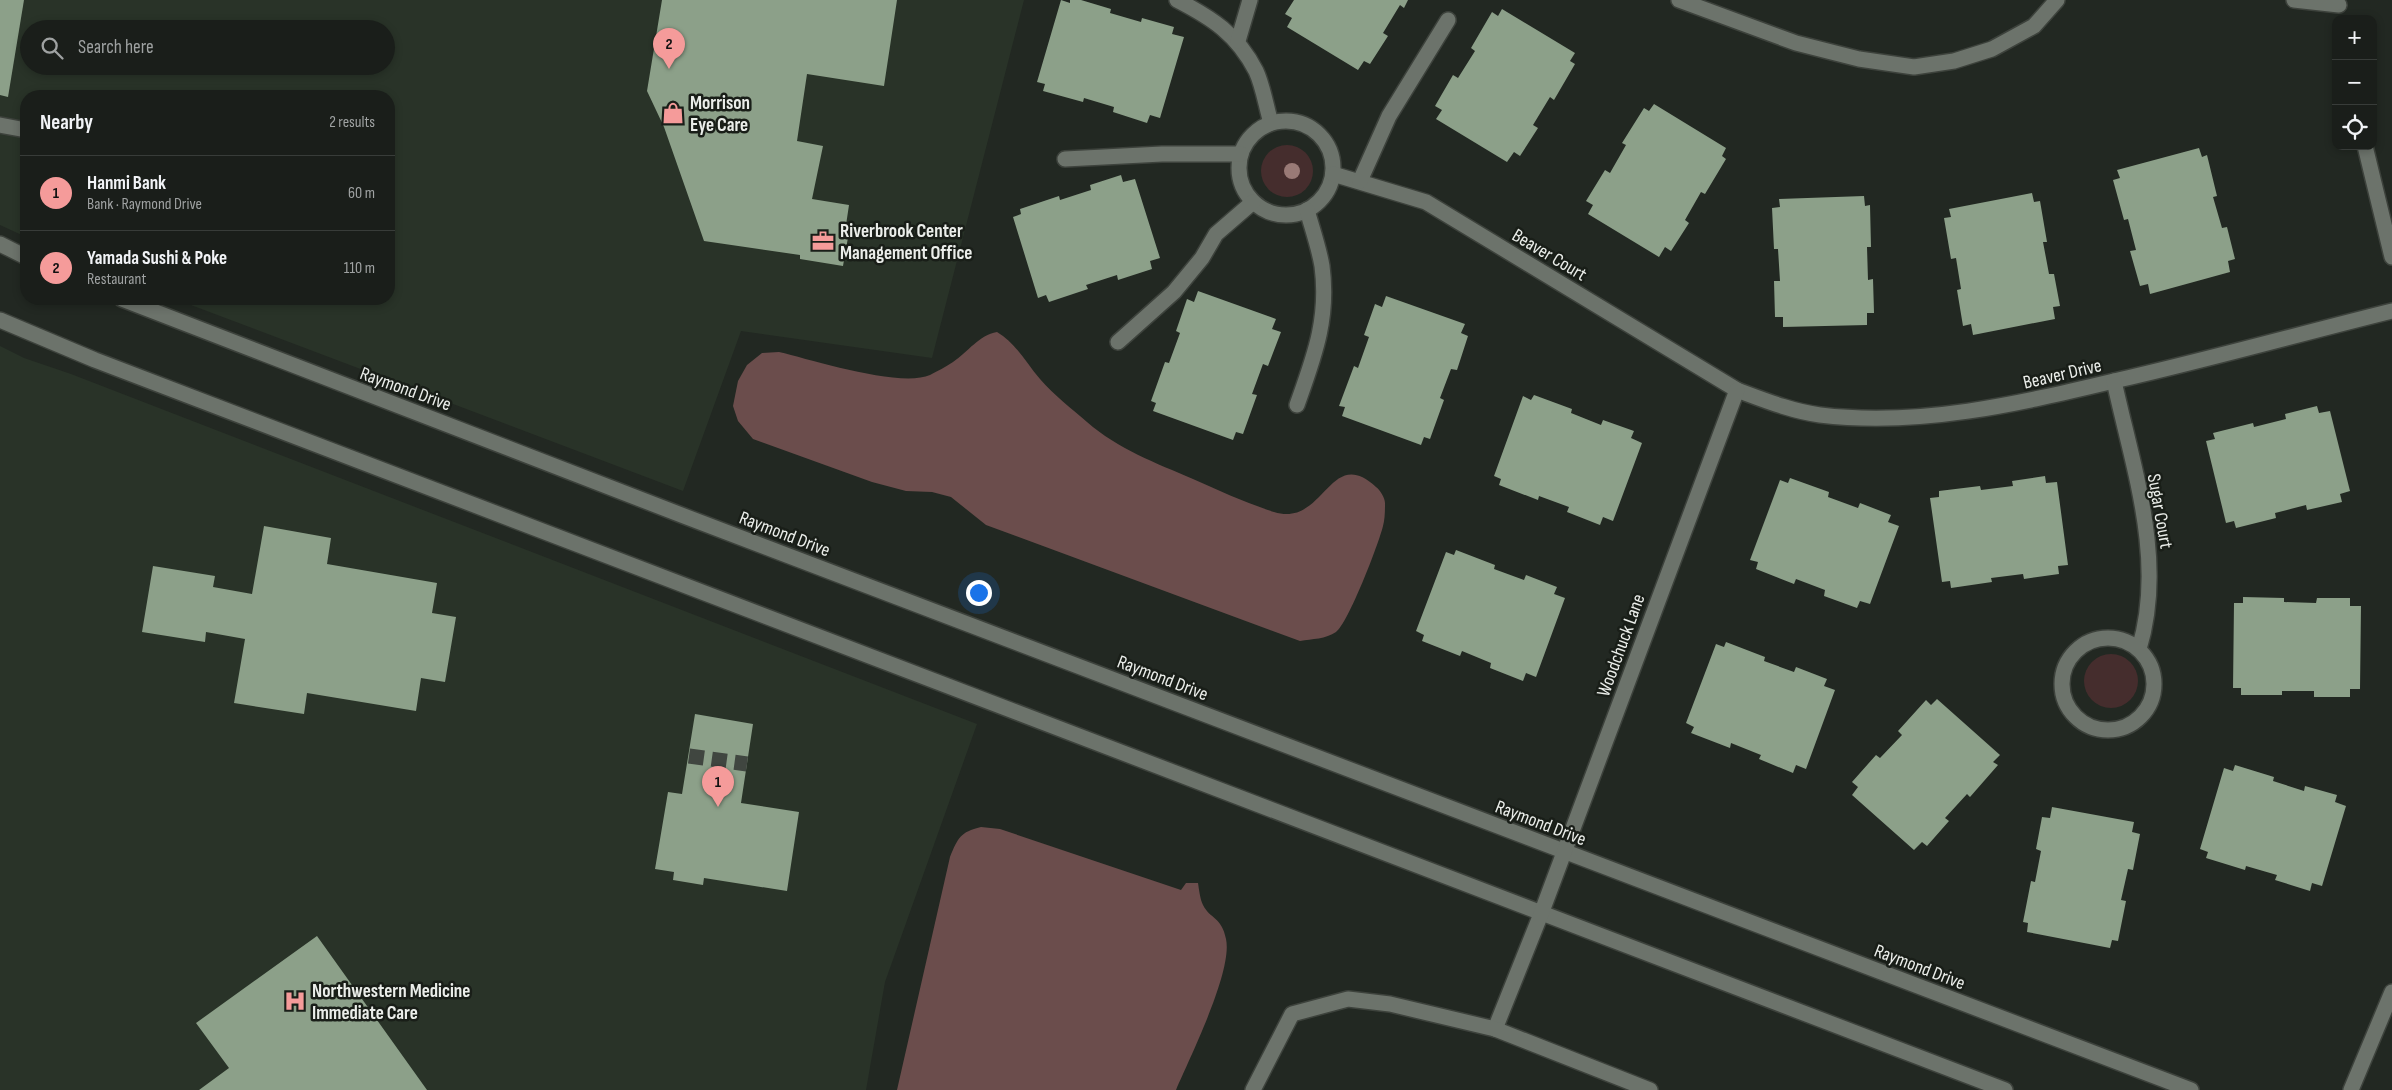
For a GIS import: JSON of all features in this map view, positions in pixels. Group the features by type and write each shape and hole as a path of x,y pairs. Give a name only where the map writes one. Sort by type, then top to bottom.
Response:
{"street":[{"path":"1177,0 1210,17 1238,41 1257,72 1271,123"},
{"path":"1238,41 1250,0"},
{"path":"1679,0 1796,43 1859,59 1914,67 1954,62 1992,49 2034,26 2056,0"},
{"path":"2294,0 2340,8"},
{"path":"1360,181 1389,116 1448,20"},
{"path":"1286,121 1302,123 1316,131 1326,143 1332,158 1333,174 1329,188 1320,201 1307,210 1294,215 1279,215 1265,211 1253,202 1245,192 1240,180 1241,154 1252,135 1271,123 1286,121"},
{"path":"0,125 20,129"},
{"path":"2366,150 2392,257"},
{"path":"1065,158 1162,154 1241,154"},
{"name":"Beaver Court","path":"1333,174 1426,202 1737,390"},
{"path":"1118,342 1174,292 1202,258 1216,234 1253,202"},
{"path":"1297,405 1317,350 1324,308 1322,266 1307,210"},
{"path":"0,244 20,254"},
{"name":"Raymond Drive","path":"137,305 350,389 621,490 1565,853 2191,1090"},
{"name":"Beaver Drive","path":"1737,390 1786,409 1818,415 1861,418 1911,418 1966,412 2026,402 2163,371 2392,311"},
{"path":"0,320 95,360 1542,914 1772,999 2005,1090"},
{"name":"Sugar Court","path":"2114,381 2144,514 2150,567 2149,606 2139,649"},
{"name":"Woodchuck Lane","path":"1495,1029 1542,914 1737,390"},
{"path":"2109,637 2125,641 2139,649 2148,660 2154,682 2150,703 2143,715 2131,724 2118,730 2103,731 2089,727 2077,719 2067,707 2062,691 2062,674 2068,660 2079,647 2093,640 2109,637"},
{"path":"2351,1090 2392,992"},
{"path":"1253,1090 1292,1014 1348,999 1390,1004 1495,1029 1649,1090"}],"shaded area":[{"path":"0,0 1024,0 932,358 741,331 683,491 191,305 395,305 395,90 20,90 20,234 0,225"},
{"path":"1282,145 1292,145 1306,152 1313,166 1313,176 1306,190 1292,197 1282,197 1272,193 1265,186 1261,176 1261,166 1265,156 1272,149"},
{"path":"997,332 1015,347 1051,391 1099,432 1138,455 1243,501 1274,512 1291,514 1305,509 1337,480 1347,475 1360,476 1378,488 1385,501 1383,526 1370,565 1355,599 1336,632 1323,637 1300,641 986,525 951,497 932,492 906,491 872,482 753,439 738,421 733,406 738,381 747,365 762,353 779,352 878,376 916,378 930,375 947,366 979,340"},
{"path":"0,346 24,358 71,374 977,724 885,982 866,1090 0,1090"},
{"path":"2111,654 2121,656 2130,662 2136,671 2138,681 2136,691 2130,700 2121,706 2111,708 2101,706 2092,700 2086,691 2084,681 2086,671 2092,662 2101,656"},
{"path":"981,827 1000,829 1181,890 1186,883 1198,883 1203,905 1222,926 1226,939 1226,953 1223,971 1209,1014 1176,1090 897,1090 950,857 955,845 964,834"}],"building":[{"path":"0,0 24,0 8,97 0,95"},
{"path":"662,0 897,0 884,86 807,74 797,141 823,146 812,199 849,205 846,225 850,226 843,266 800,259 800,255 704,241 664,127 647,91"},
{"path":"1061,0 1070,3 1070,0 1081,0 1111,9 1110,13 1141,22 1142,18 1174,27 1172,34 1184,37 1160,118 1150,115 1147,123 1113,112 1114,107 1084,98 1083,102 1043,91 1045,84 1037,82"},
{"path":"1294,0 1408,0 1404,8 1400,5 1383,33 1388,36 1370,64 1364,61 1358,70 1287,27 1292,18 1285,14"},
{"path":"1502,9 1575,53 1570,61 1575,64 1554,100 1550,97 1533,125 1538,128 1520,156 1514,152 1507,162 1436,119 1442,110 1435,106 1453,75 1458,78 1475,51 1471,48 1492,12 1498,16"},
{"path":"1654,104 1726,148 1722,156 1726,159 1705,194 1701,192 1685,220 1689,223 1671,251 1665,247 1659,257 1588,214 1593,205 1586,201 1605,170 1610,173 1626,145 1622,143 1644,108 1649,111"},
{"path":"2199,148 2202,157 2207,155 2217,196 2213,197 2222,228 2227,227 2235,259 2228,261 2230,272 2150,294 2148,284 2140,286 2130,251 2136,250 2128,219 2124,220 2113,180 2120,178 2117,170"},
{"path":"1121,175 1123,182 1135,179 1160,258 1150,261 1152,269 1118,280 1117,275 1086,285 1088,289 1049,302 1046,295 1038,298 1013,217 1021,214 1020,209 1059,196 1060,200 1091,190 1090,185"},
{"path":"2032,193 2034,202 2040,201 2047,242 2043,242 2049,274 2054,274 2060,306 2053,307 2055,319 1973,335 1971,324 1963,326 1957,290 1961,289 1956,258 1951,259 1944,218 1951,217 1949,209"},
{"path":"1864,196 1865,206 1870,205 1871,247 1867,247 1868,280 1873,279 1874,313 1867,313 1867,325 1783,327 1783,317 1775,317 1774,281 1780,281 1778,249 1774,249 1772,208 1780,207 1779,199"},
{"path":"1198,291 1276,319 1272,329 1281,332 1268,366 1263,364 1252,394 1257,395 1243,434 1236,432 1233,440 1153,411 1156,403 1151,401 1165,362 1169,363 1180,333 1176,331 1187,299 1194,302"},
{"path":"1386,296 1465,324 1461,333 1468,336 1457,370 1451,369 1440,398 1444,400 1430,439 1424,437 1421,445 1342,416 1345,407 1339,406 1354,366 1358,368 1369,337 1364,335 1375,304 1382,307"},
{"path":"1534,395 1572,409 1571,413 1601,425 1603,420 1634,431 1631,438 1642,443 1613,521 1603,517 1600,525 1567,512 1569,507 1539,496 1538,500 1499,485 1501,479 1494,476 1523,396 1531,400"},
{"path":"2317,406 2319,413 2330,411 2350,491 2340,494 2342,502 2307,510 2306,505 2275,513 2276,518 2236,528 2234,521 2226,523 2206,441 2215,439 2213,433 2253,423 2254,427 2286,419 2285,414"},
{"path":"2045,476 2046,483 2057,482 2068,565 2058,566 2059,574 2024,579 2023,574 1991,578 1992,582 1951,588 1950,581 1942,582 1930,498 1939,497 1939,491 1980,486 1981,490 2013,486 2012,481"},
{"path":"1790,478 1829,492 1828,497 1858,508 1860,503 1891,515 1888,522 1899,526 1870,604 1860,601 1857,608 1824,596 1825,590 1796,579 1794,584 1756,569 1758,562 1750,560 1780,480 1788,483"},
{"path":"264,526 331,538 327,564 437,583 432,613 456,617 445,682 421,678 416,711 307,693 304,714 234,703 245,639 206,632 205,642 142,632 153,566 215,576 213,587 252,594"},
{"path":"1456,550 1495,565 1494,569 1524,580 1526,575 1557,587 1554,594 1565,598 1536,677 1526,673 1523,681 1490,668 1491,663 1462,651 1460,656 1422,641 1424,635 1416,631 1446,552 1454,555"},
{"path":"2243,597 2284,598 2284,602 2316,603 2317,598 2350,598 2350,606 2361,606 2360,689 2350,689 2350,697 2314,697 2314,691 2282,691 2282,695 2241,695 2241,688 2233,688 2234,603 2243,603"},
{"path":"1726,642 1765,657 1764,661 1794,672 1796,667 1827,679 1824,686 1835,690 1806,769 1796,765 1793,773 1759,759 1761,755 1731,743 1730,748 1691,733 1694,727 1686,723 1716,644 1724,647"},
{"path":"1937,699 2000,755 1993,762 1998,765 1970,797 1967,794 1945,818 1949,821 1927,846 1922,842 1914,850 1852,795 1858,787 1852,782 1876,755 1880,758 1902,735 1898,731 1926,700 1931,705"},
{"path":"695,714 753,724 741,803 799,812 787,891 704,878 703,885 673,880 674,872 655,869 668,792 682,794"},
{"path":"2235,765 2274,777 2273,781 2304,791 2305,786 2337,795 2335,802 2346,806 2322,886 2312,883 2310,891 2275,880 2277,875 2246,866 2245,870 2206,858 2208,852 2200,849 2224,768 2233,771"},
{"path":"2052,807 2134,822 2132,832 2140,834 2133,870 2128,869 2121,900 2126,901 2118,941 2112,940 2110,948 2027,932 2028,923 2023,922 2031,881 2035,882 2041,851 2036,849 2042,817 2050,818"},
{"name":"Northwestern Medicine Immediate Care","path":"317,936 427,1090 199,1090 229,1068 196,1023"}],"tunnel":[{"path":"689,756 747,764"}],"place":[{"name":"Yamada Sushi & Poke","path":"669,69"},
{"name":"Morrison Eye Care","path":"673,113"},
{"name":"Riverbrook Center Management Office","path":"823,241"},
{"name":"Hanmi Bank","path":"718,807"},
{"name":"Northwestern Medicine Immediate Care","path":"295,1001"}]}
